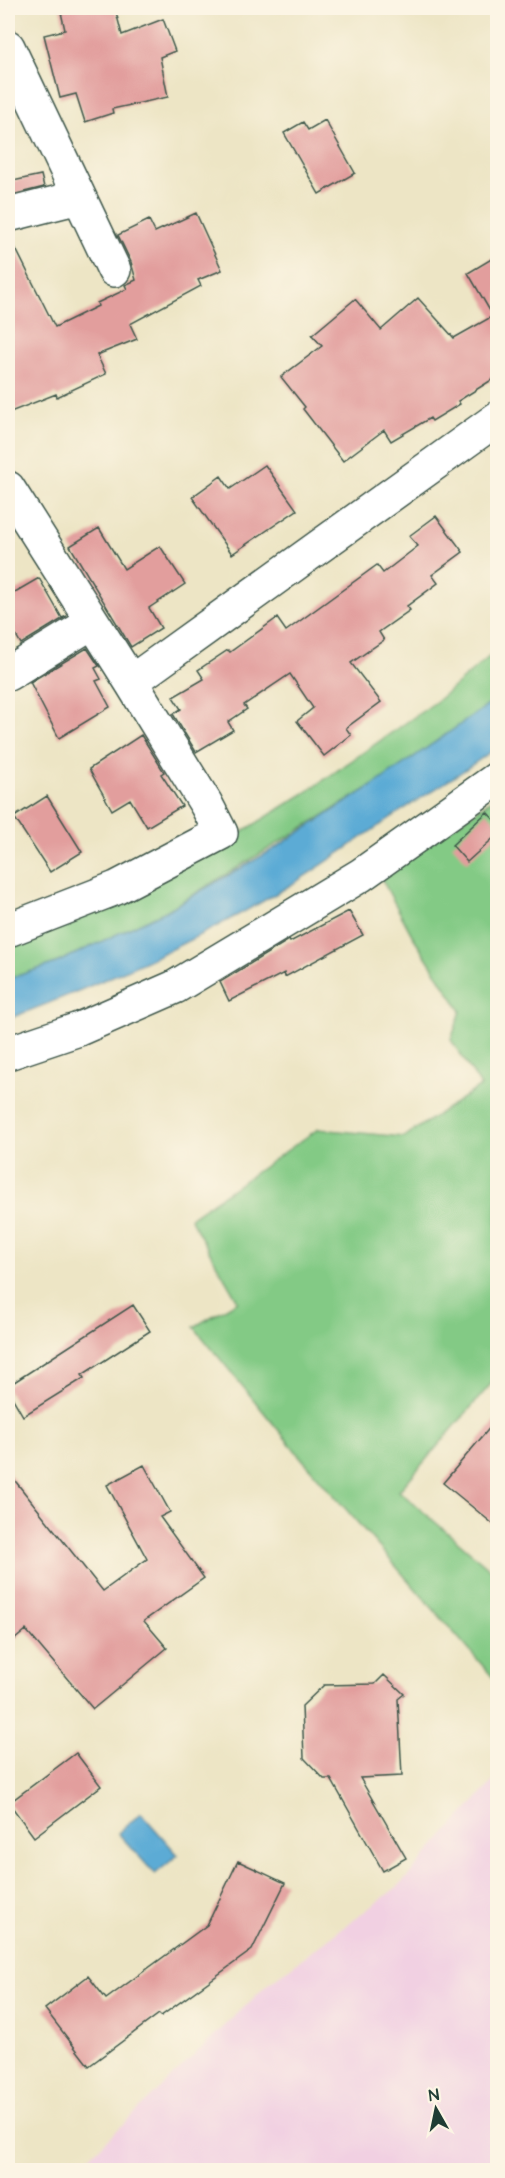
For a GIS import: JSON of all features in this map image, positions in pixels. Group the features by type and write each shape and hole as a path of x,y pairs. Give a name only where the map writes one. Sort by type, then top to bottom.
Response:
{"street":[{"path":"8,47 114,270"},
{"path":"8,215 79,197"},
{"path":"131,682 498,418"},
{"path":"8,488 131,682 206,804 221,833 116,888 8,930"},
{"path":"8,674 93,622"},
{"path":"8,1053 79,1029 175,987 362,874 498,778"}],"shaded area":[{"path":"497,1777 497,2170 76,2170 268,1984 400,1885"}],"green space":[{"path":"497,650 497,699 375,784 166,911 56,963 8,979 8,944 218,847 305,793 437,701"},
{"path":"497,796 497,1377 399,1491 497,1575 497,1682 303,1460 194,1327 238,1301 190,1218 318,1129 404,1137 481,1086 451,1040 461,1011 412,935 381,878"}],"water":[{"path":"497,699 497,747 313,871 251,908 183,943 114,976 8,1019 8,979 56,963 166,911 272,850 375,784"},
{"path":"141,1813 178,1855 155,1874 118,1833"}],"building":[{"path":"60,8 115,8 122,35 163,19 175,51 160,57 168,97 112,109 113,113 85,122 76,94 60,98 44,35 65,30"},
{"path":"325,120 355,173 319,194 284,133 303,122 308,130"},
{"path":"41,175 44,187 8,196 8,182"},
{"path":"196,213 222,270 198,280 201,286 130,324 137,339 97,355 106,374 57,397 56,394 8,413 8,233 55,327 98,306 97,303 127,289 125,285 136,280 131,262 118,235 149,220 155,232"},
{"path":"498,255 498,376 458,401 460,404 432,421 430,418 391,441 384,430 343,461 281,377 322,346 312,335 355,299 381,330 418,298 454,338 493,316 468,273"},
{"path":"265,465 297,510 232,554 192,497 221,476 230,489"},
{"path":"436,516 463,552 432,575 438,583 407,606 410,610 379,632 384,640 351,663 381,702 346,728 351,735 324,756 297,721 313,708 290,674 244,705 247,709 228,722 233,730 196,752 173,714 181,709 173,697 204,679 198,670 228,650 230,652 277,618 286,631 377,565 383,573 418,546 409,536"},
{"path":"99,528 124,569 160,546 185,584 149,608 161,628 131,647 70,546"},
{"path":"39,578 62,618 67,616 21,644 8,621 8,596"},
{"path":"87,648 99,666 95,668 101,679 96,681 110,707 59,738 30,682"},
{"path":"141,735 164,772 161,774 182,806 147,827 130,799 112,810 89,769"},
{"path":"47,796 82,852 50,872 14,817"},
{"path":"487,812 498,824 498,834 467,862 452,845"},
{"path":"349,911 363,935 285,977 284,973 229,1001 220,982 289,940 290,942"},
{"path":"133,1305 150,1331 82,1375 84,1378 23,1416 8,1386"},
{"path":"498,1418 498,1528 443,1483"},
{"path":"144,1465 170,1512 160,1517 204,1578 144,1621 167,1648 93,1709 26,1630 8,1645 8,1472 103,1591 147,1559 107,1485"},
{"path":"384,1675 404,1694 398,1699 402,1776 360,1778 406,1858 383,1871 331,1779 324,1779 304,1758 302,1706 324,1685 375,1684"},
{"path":"76,1753 101,1786 34,1837 9,1803"},
{"path":"238,1861 285,1883 252,1950 89,2066 45,2009 88,1976 106,1999 207,1925"}]}
